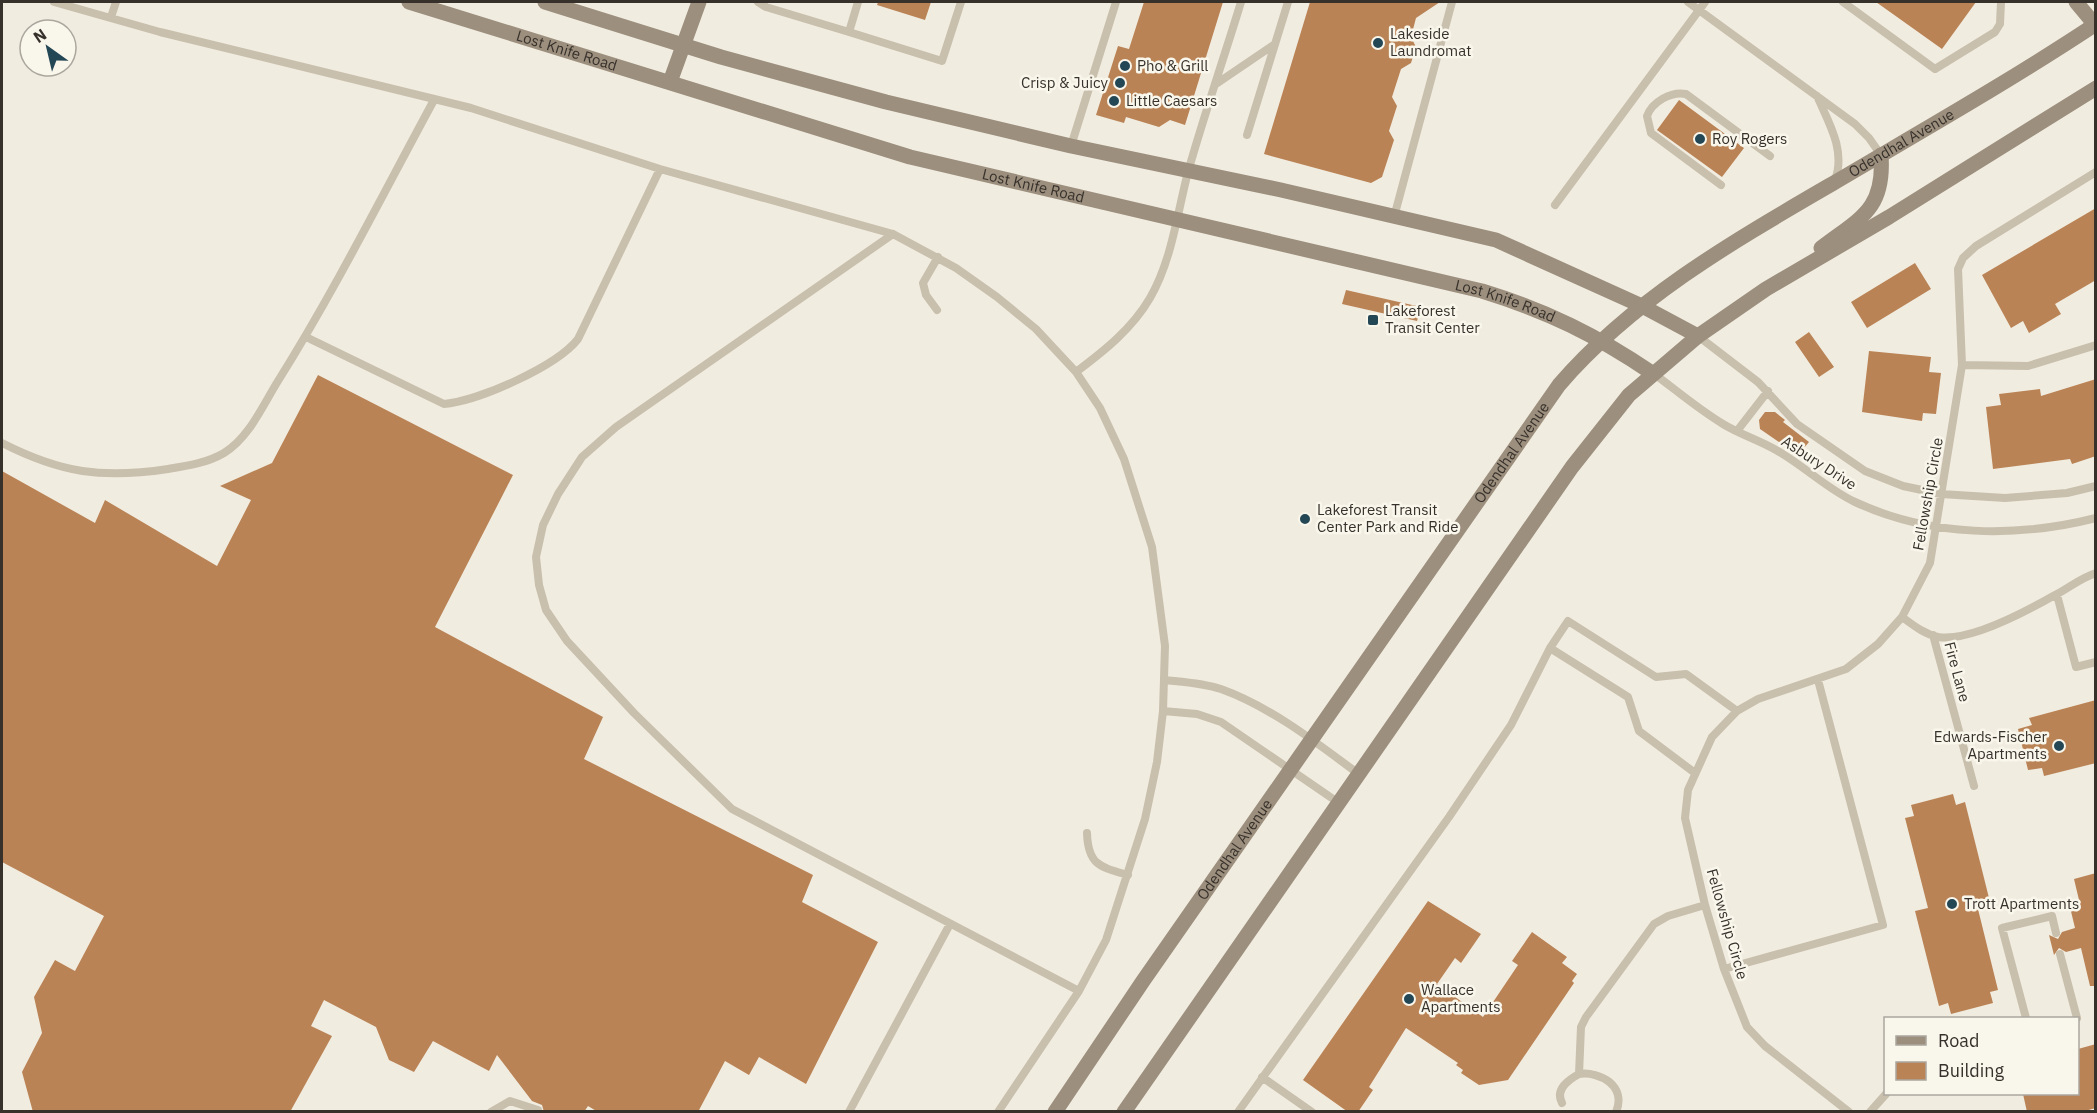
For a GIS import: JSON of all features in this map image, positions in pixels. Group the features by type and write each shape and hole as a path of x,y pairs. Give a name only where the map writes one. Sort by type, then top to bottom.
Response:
{"street":[{"name":"Lost Knife Road","path":"409,2 910,156 1482,291 1527,304 1602,340 1652,373"},
{"path":"545,2 683,46 886,102 1071,146 1496,240 1642,306 1698,336"},
{"path":"670,82 699,2"},
{"path":"2076,2 2095,25"},
{"name":"Odendhal Avenue","path":"1056,1112 1559,385 1602,340 1642,306 1720,249 1881,155 2095,25"},
{"path":"1766,289 2096,88"},
{"path":"1124,1112 1572,467 1629,395 1652,373 1698,336 1766,289 1869,211 1881,190 1881,155"}],"lane":[{"path":"57,2 160,32 471,108 660,169 892,234 938,257 997,297 1036,329 1076,372 1100,408 1124,459 1152,547 1164,637 1163,711 1157,762 1145,819 1106,940 1079,992 998,1112"},
{"path":"111,17 116,2"},
{"path":"758,2 766,7 942,61 961,2"},
{"path":"849,32 858,2"},
{"path":"1071,146 1116,2"},
{"path":"1076,372 1105,350 1132,324 1149,300 1164,270 1189,171 1241,2"},
{"path":"1247,135 1288,2"},
{"path":"1394,217 1452,2"},
{"path":"1688,2 1855,124 1881,155"},
{"path":"1555,205 1706,2"},
{"path":"1844,2 1935,69 1995,32 2000,24 2001,2"},
{"path":"1215,84 1275,44"},
{"path":"1721,185 1651,133 1647,116 1656,102 1680,93 1686,94 1770,156"},
{"path":"1816,96 1839,152 1838,171 1834,183"},
{"path":"2,443 33,459 73,470 104,475 138,474 197,464 224,452 244,436 306,337 435,100"},
{"path":"306,337 444,404 465,402 553,361 570,350 578,339 660,169"},
{"name":"Fellowship Circle","path":"1849,1112 1765,1046 1748,1027 1724,969 1706,905 1685,818 1688,790 1712,737 1737,711 1758,699 1846,669 1878,644 1902,617 1930,563 1962,365 1958,268 1963,258 1976,246 2096,172"},
{"path":"892,234 616,427 582,458 558,494 543,525 536,557 546,610 567,641 634,713 732,809 1079,992"},
{"path":"937,310 926,295 923,283 938,257"},
{"name":"Asbury Drive","path":"1698,336 1768,391 1797,424 1865,471 1903,486 1941,494 2005,498 2067,493 2096,486"},
{"path":"2083,348 2096,340"},
{"path":"1962,365 2028,366 2096,345"},
{"name":"Asbury Drive","path":"1652,373 1724,424 1776,450 1853,502 1895,518 1935,527 1998,532 2059,527 2096,518"},
{"path":"1737,431 1768,391"},
{"path":"1902,617 1918,629 1939,637 1968,634 2011,617 2057,595 2083,577 2096,573"},
{"path":"2057,595 2076,667 2096,662"},
{"path":"1238,1112 1449,817 1511,725 1550,648 1568,621 1656,677 1686,674 1737,711"},
{"name":"Fire Lane","path":"1933,635 1974,786"},
{"path":"1550,648 1628,698 1639,731 1695,773"},
{"path":"1165,680 1219,688 1254,704 1313,740 1360,775"},
{"path":"1724,969 1883,925 1818,680"},
{"path":"1163,711 1197,714 1221,722 1339,803"},
{"path":"1087,833 1088,851 1094,861 1128,875"},
{"path":"1579,1074 1581,1027 1642,938 1654,924 1668,916 1706,905"},
{"path":"2026,1017 2002,928 2052,916 2056,933"},
{"path":"849,1112 950,924"},
{"path":"2060,954 2077,1017"},
{"path":"1562,1103 1559,1098 1561,1090 1571,1078 1590,1072 1601,1074 1607,1079 1618,1096 1619,1105 1616,1112"},
{"path":"1262,1077 1312,1112"},
{"path":"1870,1112 1885,1095"},
{"path":"491,1112 510,1101 538,1110"}],"building":[{"path":"878,2 931,2 925,20 877,5"},
{"path":"1144,2 1223,2 1185,125 1170,120 1159,127 1126,117 1124,123 1096,115 1118,46 1129,49"},
{"path":"1310,2 1440,2 1416,18 1411,37 1416,47 1411,63 1401,69 1392,97 1397,106 1389,131 1394,140 1382,177 1371,183 1264,154"},
{"path":"1876,2 1976,2 1942,49"},
{"name":"Roy Rogers","path":"1679,100 1744,148 1722,177 1657,130"},
{"path":"2096,208 2096,280 2055,304 2061,314 2029,333 2023,321 2011,328 1982,275"},
{"path":"1915,263 1931,289 1867,328 1851,302"},
{"path":"1346,290 1421,307 1417,321 1342,304"},
{"path":"1809,332 1834,367 1819,377 1795,342"},
{"path":"1869,351 1931,357 1929,372 1941,373 1936,414 1923,413 1922,421 1862,412"},
{"path":"318,375 513,475 435,627 603,717 584,759 813,875 802,902 878,942 806,1084 759,1057 749,1075 725,1061 698,1112 598,1112 588,1106 584,1112 544,1112 542,1105 532,1101 497,1055 489,1071 433,1041 414,1072 389,1060 376,1027 324,1000 311,1026 332,1036 290,1112 33,1112 22,1072 42,1033 34,997 55,960 75,971 104,916 2,862 2,471 95,523 105,500 217,566 251,500 220,486 272,463"},
{"path":"2096,379 2096,456 2072,464 2070,459 1993,469 1986,407 2001,405 1999,394 2040,389 2041,396"},
{"path":"1765,412 1775,412 1785,420 1783,422 1809,442 1798,455 1760,429 1759,420"},
{"name":"Edwards-Fischer Apartments","path":"2096,700 2096,763 2044,776 2042,768 2028,770 2018,729 2032,725 2029,718"},
{"name":"Trott Apartments","path":"1953,794 1956,805 1965,802 1989,898 1976,901 1998,990 1990,992 1993,1003 1951,1014 1948,1003 1939,1006 1915,911 1928,908 1905,818 1914,816 1911,805"},
{"path":"2096,873 2096,986 2090,986 2081,948 2066,952 2059,948 2054,955 2049,935 2058,939 2062,932 2075,928 2069,903 2079,900 2074,879"},
{"name":"Wallace Apartments","path":"1428,901 1481,934 1461,963 1455,958 1437,984 1483,1017 1518,965 1512,961 1532,932 1567,957 1562,963 1577,974 1572,981 1574,983 1508,1080 1479,1085 1461,1073 1463,1070 1456,1065 1458,1063 1406,1028 1369,1087 1373,1090 1358,1112 1348,1112 1303,1080"},
{"path":"2096,1044 2096,1108 2081,1112 2027,1112 2023,1095 2079,1095 2079,1049"}],"place":[{"name":"Lakeside Laundromat","path":"1378,43"},
{"name":"Pho & Grill","path":"1125,66"},
{"name":"Crisp & Juicy","path":"1120,83"},
{"name":"Little Caesars","path":"1114,101"},
{"name":"Roy Rogers","path":"1700,139"},
{"name":"Lakeforest Transit Center","path":"1373,320"},
{"name":"Lakeforest Transit Center Park and Ride","path":"1305,519"},
{"name":"Edwards-Fischer Apartments","path":"2059,746"},
{"name":"Trott Apartments","path":"1952,904"},
{"name":"Wallace Apartments","path":"1409,999"}]}
